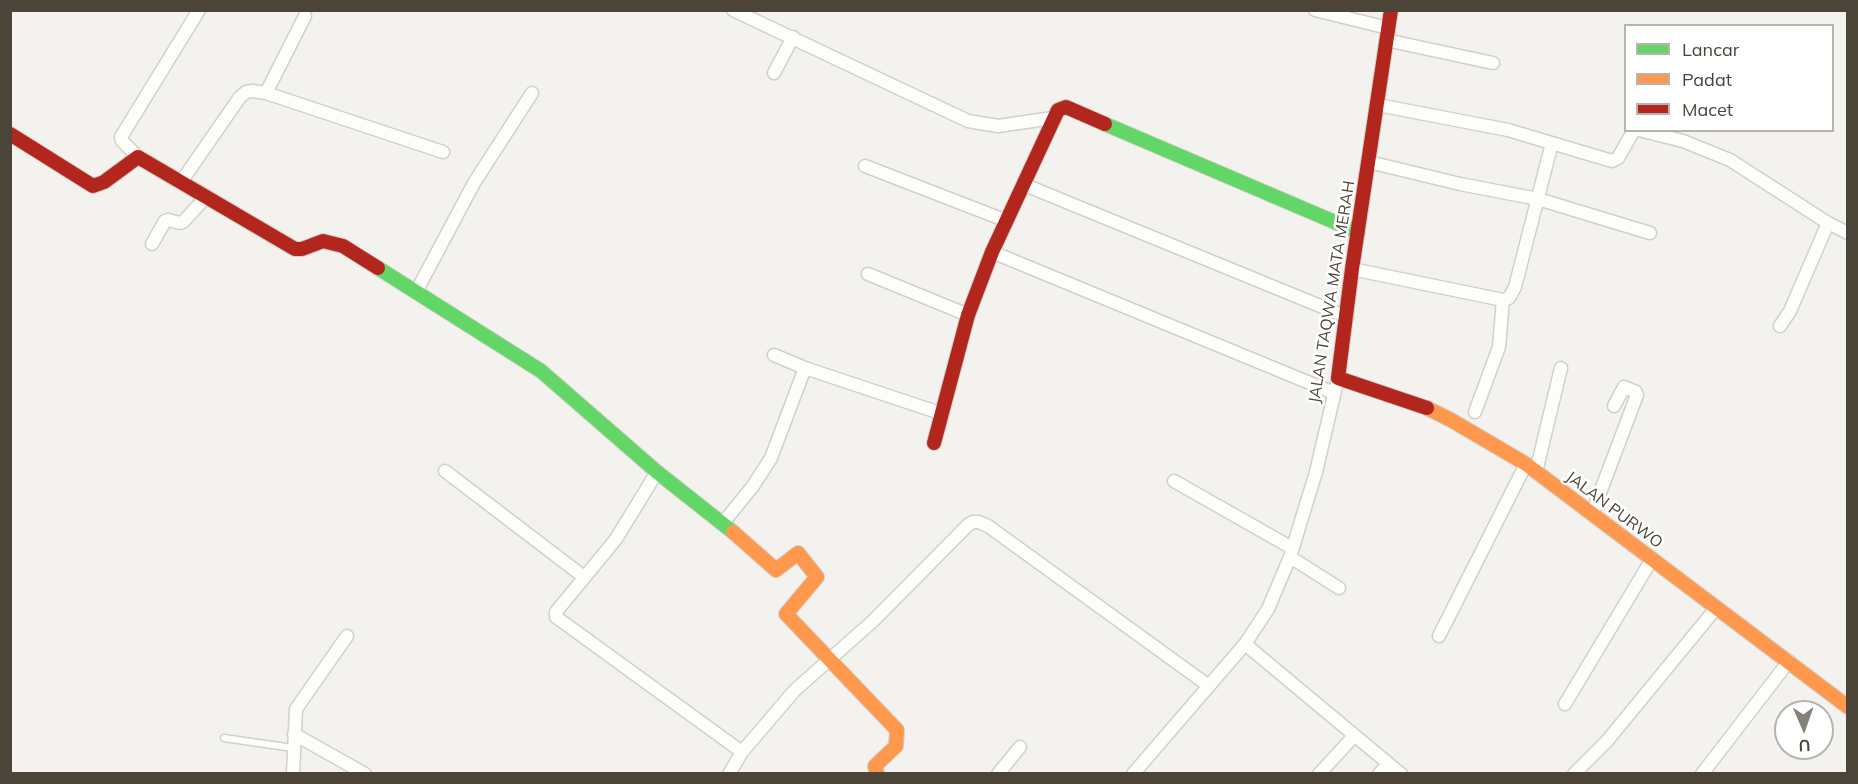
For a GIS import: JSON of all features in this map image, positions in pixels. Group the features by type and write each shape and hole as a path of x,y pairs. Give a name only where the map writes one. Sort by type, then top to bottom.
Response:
{"street":[{"path":"199,10 121,137 122,141 138,157 294,249 302,249 323,241 343,246 541,371 657,472 723,523 776,570 798,553 817,577 786,614 897,730 896,746 875,766 877,774"},
{"path":"733,10 968,121 998,126 1053,118"},
{"path":"1315,10 1387,34 1493,63"},
{"name":"JALAN TAQWA MATA MERAH","path":"1133,774 1245,644 1268,609 1291,553 1316,472 1338,378 1391,10"},
{"path":"266,93 305,16"},
{"path":"774,73 793,37"},
{"path":"181,182 240,97 246,92 253,91 266,93 443,152"},
{"path":"418,293 474,183 532,93"},
{"path":"1378,105 1508,130 1614,161 1618,159 1633,132"},
{"path":"934,443 968,315 993,252 1058,110 1066,107 1358,232"},
{"path":"1654,132 1670,134 1730,160 1828,223 1848,233"},
{"path":"10,134 93,186 104,182 138,157"},
{"path":"1352,269 1503,300 1509,298 1515,287 1552,143"},
{"path":"1370,162 1460,184 1538,199 1650,233"},
{"path":"865,166 1007,221"},
{"path":"1024,185 1347,316"},
{"path":"152,244 165,221 183,222 206,197"},
{"path":"1780,326 1790,311 1828,223"},
{"path":"993,252 1334,393"},
{"path":"868,274 968,315"},
{"path":"1475,412 1499,347 1503,300"},
{"path":"774,355 805,368 943,414"},
{"path":"723,523 753,486 771,458 805,368"},
{"path":"1439,636 1531,468 1561,368"},
{"name":"JALAN PURWO","path":"1338,378 1424,407 1451,420 1531,468 1848,707"},
{"path":"1592,514 1637,395 1636,392 1624,387 1614,406"},
{"path":"445,471 584,577"},
{"path":"657,472 616,539 556,612 556,618 742,752"},
{"path":"1174,481 1291,553 1339,588"},
{"path":"729,774 742,752 795,690 873,621 968,525 979,522 988,526 1209,686"},
{"path":"1565,704 1652,559"},
{"path":"1574,774 1607,741 1717,608"},
{"path":"293,774 296,709 347,636"},
{"path":"1245,644 1354,736 1383,769 1401,774"},
{"path":"1702,774 1789,661"},
{"path":"294,734 365,774"},
{"path":"1319,774 1354,736"},
{"path":"998,774 1020,747"}],"lane":[{"path":"224,738 293,748"}],"traffic: fast":[{"path":"1105,124 1358,232"},
{"path":"378,268 541,371 657,472 733,532"}],"traffic: slow":[{"path":"1427,408 1526,464 1848,707"},
{"path":"733,532 776,570 798,553 817,577 786,614 897,730 896,746 875,766 877,774"}],"traffic: jam":[{"path":"1391,10 1338,378 1427,408"},
{"path":"934,443 968,315 992,252 1058,110 1066,107 1105,124"},
{"path":"10,134 93,186 104,182 138,157 295,249 302,249 323,241 343,246 378,268"}]}
